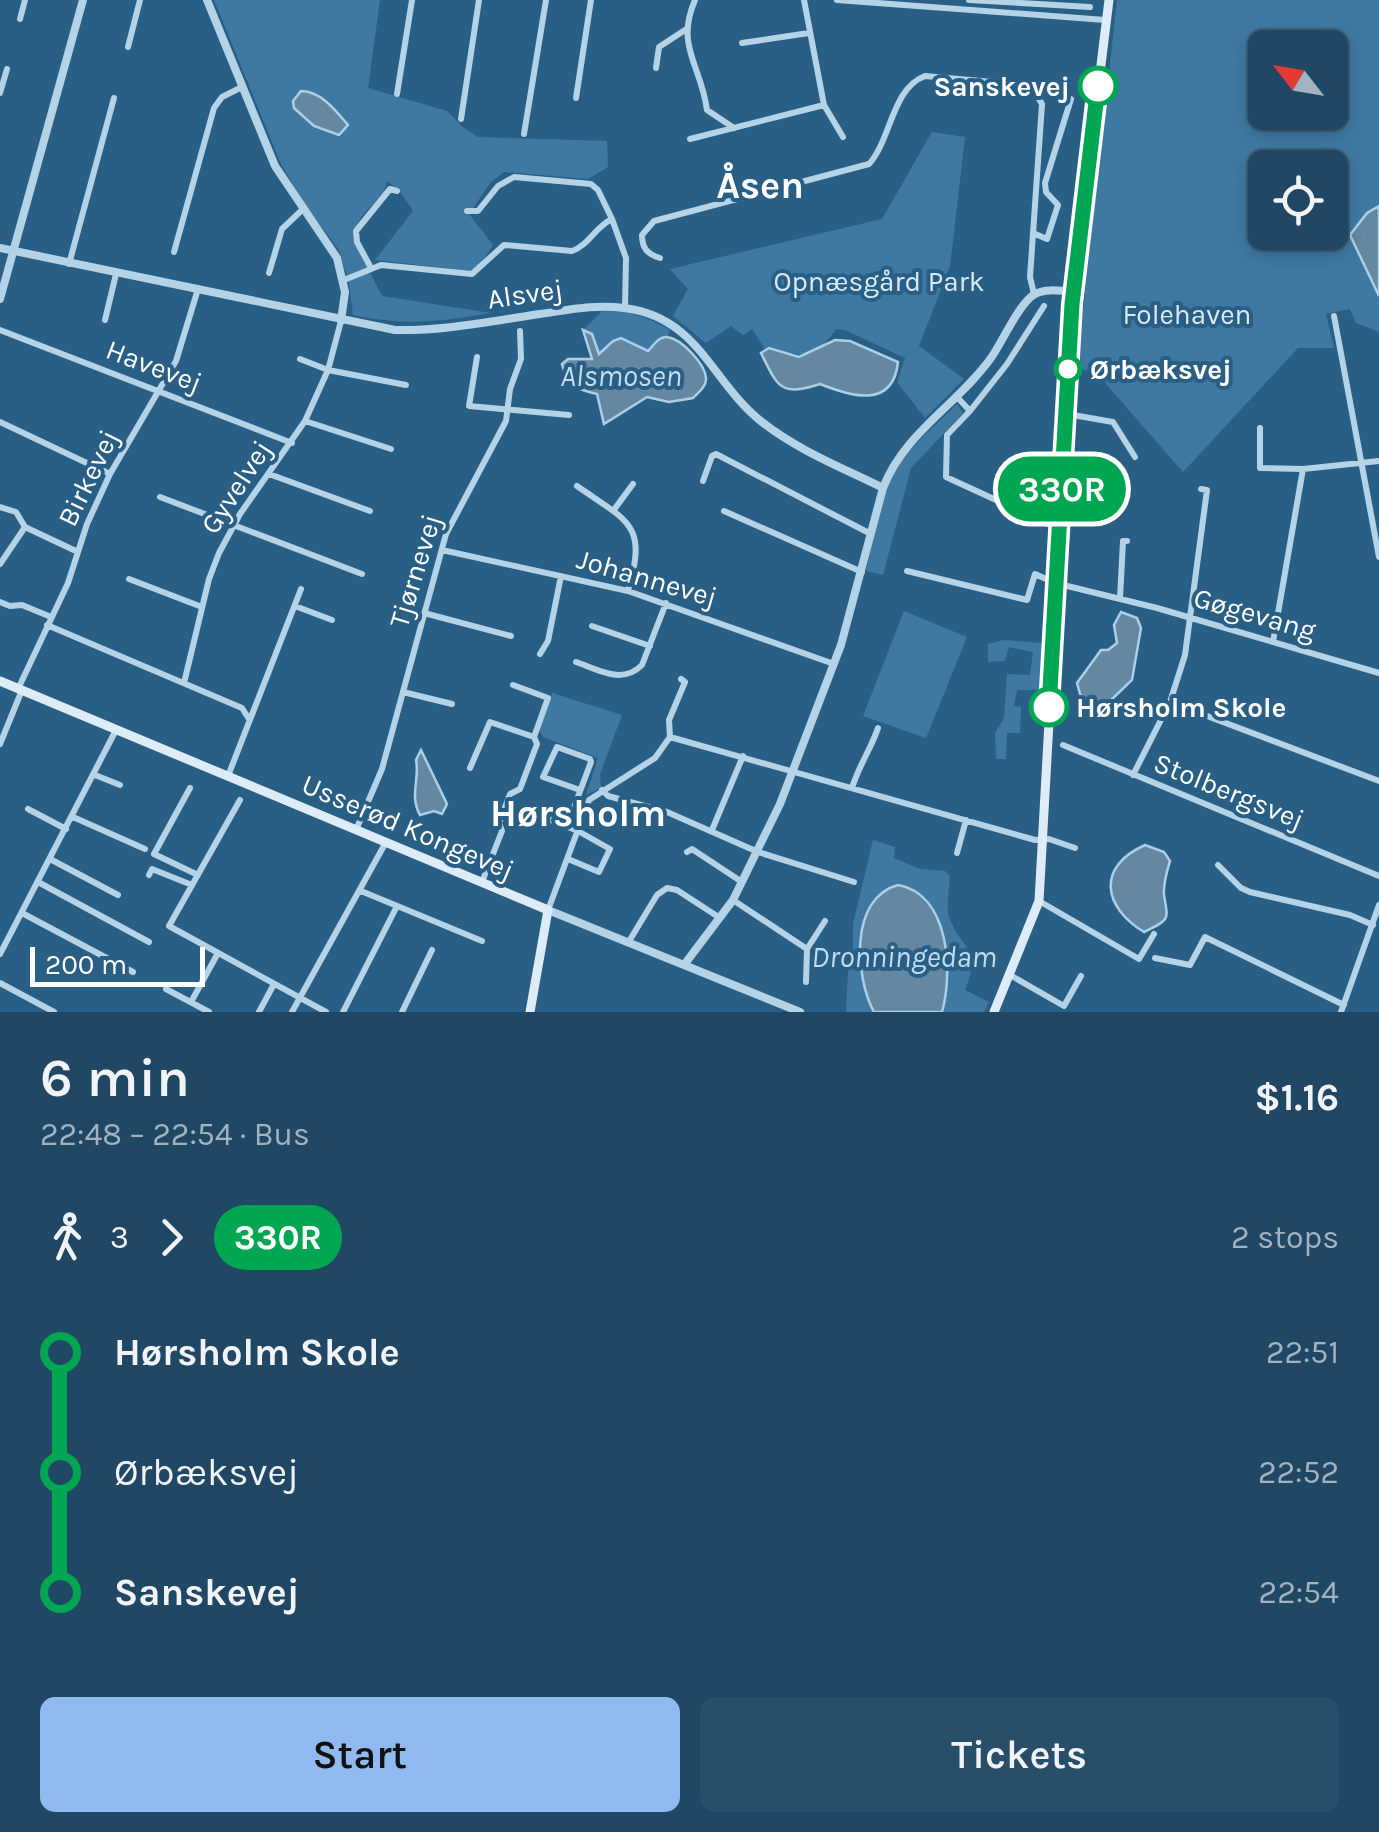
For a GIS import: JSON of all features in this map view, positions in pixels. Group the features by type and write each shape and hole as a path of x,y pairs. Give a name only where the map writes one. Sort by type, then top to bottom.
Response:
{"main road":[{"path":"994,1012 1038,902 1073,292 1108,0"},
{"name":"Usserød Kongevej","path":"0,681 548,910"},
{"path":"530,1012 548,910"}],"street":[{"path":"20,18 25,0"},
{"path":"0,299 83,0"},
{"path":"128,47 140,0"},
{"path":"207,0 269,154 302,210 331,248 344,280 341,321"},
{"path":"397,94 412,0"},
{"path":"461,119 480,0"},
{"path":"524,134 546,0"},
{"path":"576,98 591,0"},
{"path":"695,0 685,30 707,110 734,128"},
{"path":"804,0 824,105 843,137"},
{"path":"836,0 1105,20"},
{"path":"962,10 967,0 1090,8"},
{"path":"656,68 659,47 685,30"},
{"path":"742,43 809,34"},
{"path":"0,93 7,69"},
{"path":"660,258 651,256 642,244 642,235 654,221 869,164 907,88 924,76 1025,84 1034,89 1042,104 1030,277 1034,294"},
{"path":"174,252 214,108 222,96 242,88"},
{"path":"69,264 114,98"},
{"path":"1033,233 1047,239 1058,205 1046,192 1045,184 1071,99"},
{"path":"690,139 824,105"},
{"path":"468,211 478,210 498,186 514,177 591,184 612,219 626,258 624,308"},
{"path":"371,268 356,232 391,187"},
{"path":"270,273 282,228 302,210"},
{"path":"1023,215 1034,216"},
{"path":"344,280 381,264 468,274 479,270 492,252 504,245 576,250 597,227 612,219"},
{"name":"Alsvej","path":"0,248 372,328 419,330 585,308 624,308 657,317 689,338 749,411 773,430 883,488"},
{"path":"105,320 116,274"},
{"name":"Birkevej","path":"0,744 49,621 68,584 87,524 110,474 161,392 190,325 198,289"},
{"path":"684,965 734,900 793,772 834,664 883,488 904,448 958,398 991,358 1026,301 1034,294 1052,290 1073,292"},
{"path":"1044,306 1006,364 947,435 946,477 1059,529"},
{"path":"1334,316 1379,556"},
{"name":"Gyvelvej","path":"184,683 215,563 233,526 305,422 328,370 341,321"},
{"name":"Havevej","path":"0,330 292,444"},
{"name":"Tjørnevej","path":"356,830 376,788 442,550 454,518 496,444 508,411 510,389 521,359 520,331"},
{"path":"477,357 470,406 569,414"},
{"path":"300,359 328,370 406,385"},
{"path":"958,398 970,411"},
{"path":"1067,414 1113,422 1135,457"},
{"path":"0,422 110,474"},
{"path":"305,422 391,449"},
{"path":"1260,428 1260,468 1303,469 1379,461"},
{"path":"703,480 716,454 871,534"},
{"path":"1272,642 1303,469"},
{"path":"270,474 370,511"},
{"path":"613,511 633,484"},
{"path":"577,486 628,523 637,556 628,590"},
{"path":"1133,776 1170,702 1185,655 1207,490 1201,490"},
{"path":"160,497 362,574"},
{"path":"0,507 16,512 25,527 78,552"},
{"path":"724,511 862,572"},
{"path":"0,564 25,527"},
{"path":"1120,598 1123,541 1127,541"},
{"name":"Johannevej","path":"442,550 628,590 834,664"},
{"path":"907,571 1028,600 1035,574 1055,582"},
{"path":"540,654 548,641 562,576"},
{"path":"129,579 202,607"},
{"name":"Gøgevang","path":"1055,582 1379,673"},
{"path":"228,776 301,589"},
{"path":"0,602 22,605 49,621 242,708 250,719"},
{"path":"576,662 628,676 642,665 666,603"},
{"path":"294,606 332,620"},
{"path":"424,614 511,636"},
{"path":"592,626 650,646"},
{"path":"548,910 592,796 649,763 670,737 670,720 684,682 681,678"},
{"path":"513,685 548,698 534,737"},
{"path":"403,692 452,704"},
{"path":"1170,702 1379,781"},
{"path":"470,768 490,722 534,737 538,744 520,789 510,794 499,823 502,832 482,882"},
{"path":"852,788 863,754 871,749 878,728"},
{"path":"0,954 116,730"},
{"path":"670,737 1074,848"},
{"name":"Stolbergsvej","path":"1063,746 1379,876"},
{"path":"567,826 580,790 590,759 557,747 543,777 580,790"},
{"path":"712,830 743,756"},
{"path":"95,775 120,785"},
{"path":"190,788 154,854 198,876"},
{"path":"602,790 608,796 712,830 758,852 854,882"},
{"path":"240,800 169,926 326,1012"},
{"path":"28,809 66,829"},
{"path":"522,809 567,826 610,849 600,872 568,859"},
{"path":"73,817 145,849"},
{"path":"957,852 966,820"},
{"path":"292,1012 386,842"},
{"path":"687,852 692,848 743,882"},
{"path":"50,859 118,896"},
{"path":"1218,866 1250,892 1350,915 1372,925"},
{"path":"149,875 152,869 192,885"},
{"path":"38,882 149,942"},
{"path":"628,943 658,894 667,888 677,890 720,918"},
{"path":"361,891 482,941"},
{"path":"734,900 808,949"},
{"path":"1038,902 1139,959 1154,934"},
{"path":"1155,958 1190,965 1205,937 1342,1008 1379,905"},
{"path":"343,1012 397,906"},
{"name":"Usserød Kongevej","path":"548,910 800,1012"},
{"path":"22,913 133,972"},
{"path":"806,982 808,949 825,921"},
{"path":"402,1012 432,950"},
{"path":"191,1002 218,953"},
{"path":"1010,975 1064,1006 1081,976"},
{"path":"0,984 54,1012"},
{"path":"258,1012 274,984"},
{"path":"166,989 208,1012"}],"green space":[{"path":"214,0 380,0 368,88 447,111 478,137 607,141 608,167 588,179 504,172 491,182 469,214 493,245 480,265 470,271 375,260 413,211 399,190 387,181 357,224 355,233 355,243 382,296 491,313 422,322 353,315 339,250 303,202 281,164"},
{"name":"Folehaven","path":"1117,0 1379,0 1379,206 1366,213 1350,235 1379,296 1379,332 1356,323 1350,309 1326,314 1334,348 1298,348 1183,472 1100,377 1077,366"},
{"name":"Opnæsgård Park","path":"932,132 965,137 950,266 919,346 964,379 925,418 897,382 905,358 845,330 836,329 812,352 796,354 765,349 752,329 743,335 731,326 706,343 673,316 688,289 670,269 882,219"},
{"path":"603,310 629,313 654,322 670,330 668,337 660,338 648,351 613,341 598,355 592,334 583,330"},
{"path":"957,404 963,413 911,468 883,575 866,571 877,517 891,478 911,450"},
{"path":"904,611 967,637 926,738 863,716"},
{"path":"1003,640 1044,643 1041,690 1017,690 1014,706 1021,707 1020,733 1007,733 1006,759 996,759 995,733 1004,718 1007,674 1030,675 1033,652 1009,647 1005,661 988,662 988,644"},
{"path":"552,693 622,715 600,774 601,788 586,795 598,758 543,737 539,730"},
{"path":"873,840 895,847 894,858 920,869 945,871 950,877 949,917 971,957 965,990 989,1002 984,1012 846,1012 848,972 844,967 853,948 853,924"}],"water":[{"path":"301,91 321,98 348,125 339,135 314,126 294,108 293,101"},
{"path":"1379,206 1379,296 1350,235 1367,213"},
{"name":"Alsmosen","path":"583,330 592,334 599,354 621,338 648,351 661,338 673,339 697,359 705,372 705,384 693,398 669,402 647,397 604,424 597,394 574,385 562,364 568,359 592,359"},
{"path":"835,340 850,341 898,362 888,387 868,396 820,384 788,389 777,381 761,353 769,348 799,357"},
{"path":"1121,612 1137,618 1141,628 1132,680 1108,703 1091,706 1080,694 1077,683 1101,650 1117,643 1114,625"},
{"path":"421,750 447,804 442,814 434,811 420,815 417,808 416,760"},
{"path":"1145,845 1164,852 1170,861 1164,886 1166,918 1144,932 1120,911 1111,887 1118,864"},
{"name":"Dronningedam","path":"898,885 915,891 938,919 947,957 942,1012 874,1012 868,997 860,960 864,922 871,905 882,893"}],"bus line":[{"name":"330R","path":"1049,707 1072,304 1098,86"}],"place":[{"name":"Sanskevej","path":"1098,86"},
{"name":"Ørbæksvej","path":"1068,369"},
{"name":"Hørsholm Skole","path":"1049,707"}],"district":[{"name":"Åsen","path":"760,185"},
{"name":"Hørsholm","path":"578,813"}]}
